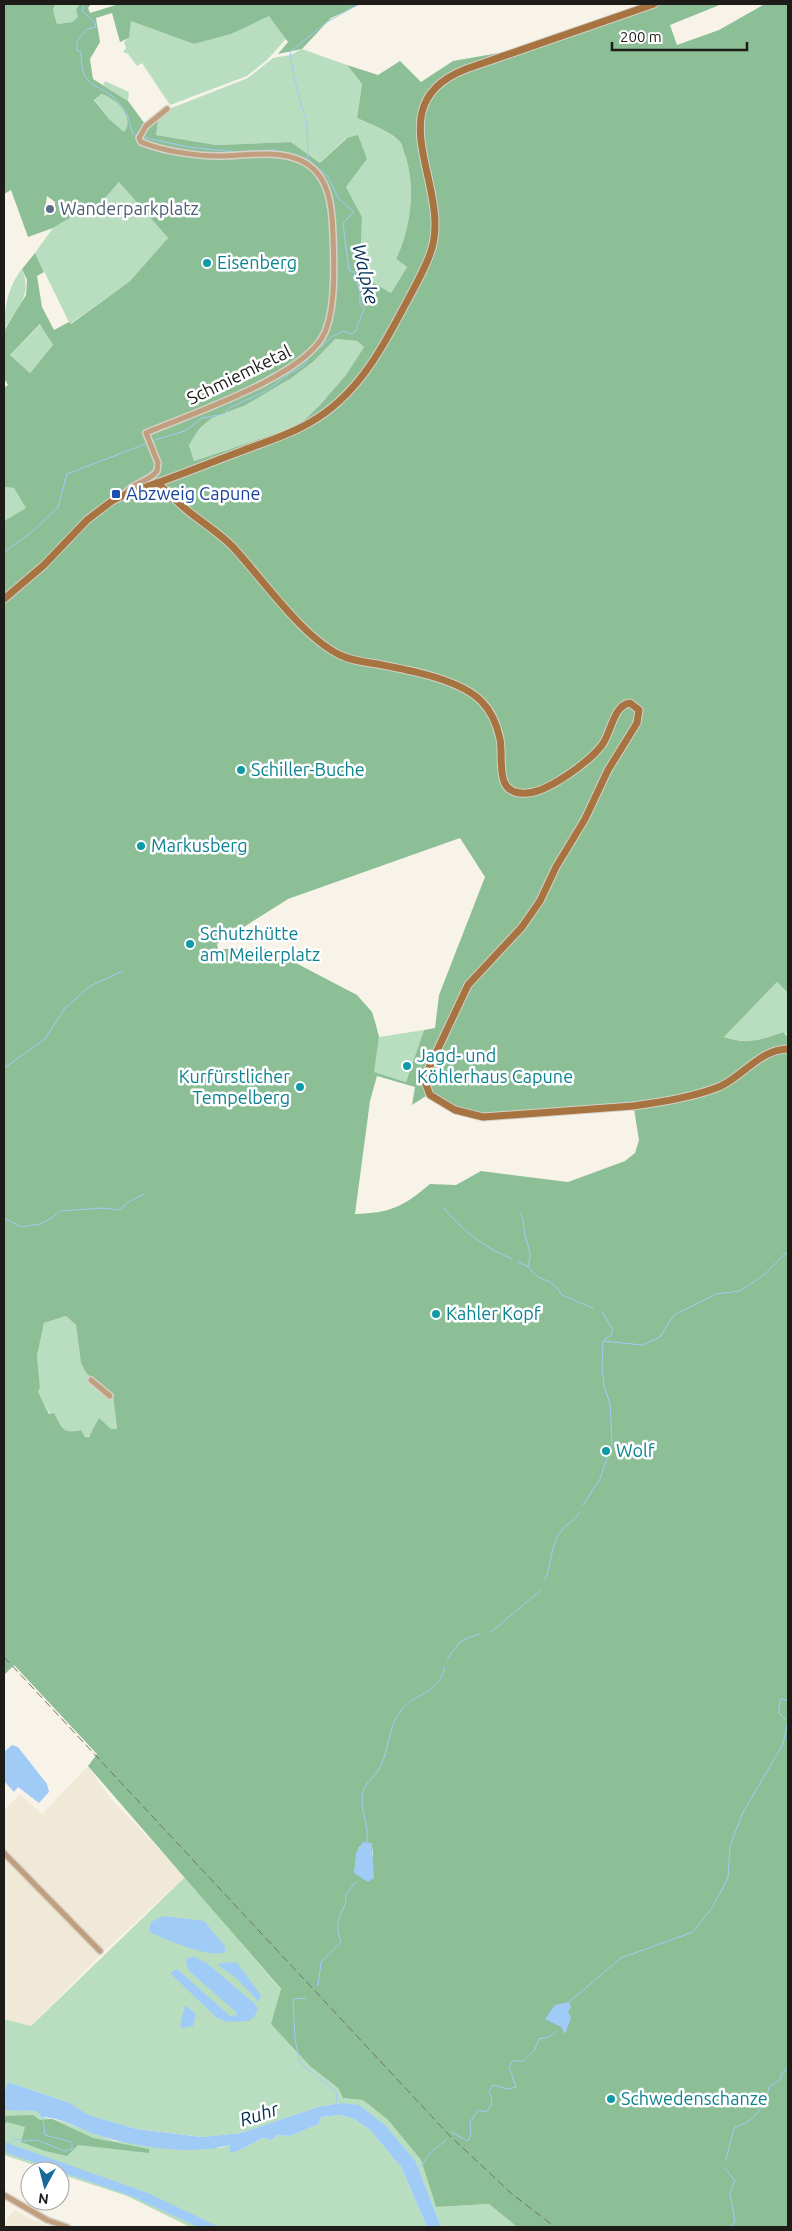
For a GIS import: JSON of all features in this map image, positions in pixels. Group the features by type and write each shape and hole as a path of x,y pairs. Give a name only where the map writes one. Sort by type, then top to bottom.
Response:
{"street":[{"path":"4,599 44,565 99,510 124,495 268,441 310,423 340,401 367,371 406,304 433,245 436,213 420,144 419,128 424,106 438,84 466,69 654,4"},
{"name":"Schmiemketal","path":"124,495 133,485 154,476 157,471 158,462 146,433 279,374 310,353 325,333 331,307 333,213 330,196 317,174 301,161 274,155 216,156 180,152 141,142 141,135 154,118 167,109"},
{"path":"157,483 230,544 309,633 331,650 352,660 388,666 435,679 461,688 476,696 487,707 496,725 501,745 502,779 506,787 513,791 522,793 536,792 558,780 600,747 607,737 617,714 624,705 630,703 639,710 637,723 608,770 585,819 556,867 540,901 522,927 468,985 427,1072 425,1082 430,1095 455,1110 483,1117 633,1106 656,1103 717,1087 728,1082 775,1051 788,1049"},
{"path":"91,1380 110,1396"},
{"path":"4,1853 100,1951"},
{"path":"4,2195 47,2220 67,2227"}],"shaded area":[{"path":"88,1766 110,1798 185,1877 102,1953 31,2026 4,2019 4,1810 20,1794 42,1814"},
{"path":"15,2210 50,2227 4,2227 4,2222"}],"green space":[{"path":"4,4 55,4 53,10 57,24 72,22 78,17 76,10 79,4 91,4 88,8 90,13 119,4 361,4 331,18 302,49 278,54 288,42 269,16 231,34 194,44 131,21 129,38 120,42 112,13 96,18 100,42 90,59 93,79 128,101 145,124 137,136 139,142 141,142 154,118 158,122 156,135 216,145 291,142 320,163 347,138 358,135 367,159 346,187 362,217 360,275 391,293 407,267 396,259 405,235 410,210 411,183 409,171 401,143 386,132 357,118 362,84 347,65 378,75 400,61 421,82 453,61 515,50 651,4 722,4 670,25 677,45 719,30 765,4 788,4 788,993 777,982 724,1037 747,1041 783,1032 788,1037 788,2227 517,2227 489,2204 436,2207 421,2160 388,2120 363,2100 343,2098 338,2088 311,2067 271,2024 281,1989 88,1766 97,1754 14,1665 4,1675 4,521 26,508 14,488 4,487 4,388 8,385 4,378 4,331 26,295 27,280 22,269 35,253 44,272 37,276 42,307 54,330 69,322 71,324 130,281 168,238 119,182 95,210 68,219 53,228 28,237 11,190 4,194","holes":["101,94 113,100 123,109 128,120 124,132 109,119 94,100","47,196 55,202 55,211 44,216","40,324 53,345 30,373 10,355","335,339 357,341 364,347 346,375 319,406 298,426 194,461 189,445 199,429 212,418 246,405 290,379 313,362","460,838 485,877 439,995 435,1028 424,1030 406,1082 374,1072 379,1037 372,1012 357,995 269,949 218,949 217,944 288,899","377,1076 415,1087 412,1105 426,1096 448,1108 488,1119 634,1109 639,1140 635,1153 625,1161 568,1182 481,1171 456,1185 430,1184 412,1198 396,1207 378,1212 355,1214 370,1101","66,1316 76,1325 81,1363 86,1373 113,1396 117,1429 111,1429 99,1418 89,1437 85,1437 81,1430 66,1431 54,1413 49,1414 38,1392 40,1387 37,1356 44,1323","359,1847 372,1847 373,1855 354,1873"]},
{"path":"55,4 79,4 76,10 78,17 72,22 57,24 53,10"},
{"path":"269,15 286,39 267,60 247,76 170,105 142,63 137,66 128,54 123,52 126,48 124,42 129,38 130,20 194,44 231,34"},
{"path":"302,49 347,65 362,84 357,118 386,132 397,139 402,145 409,171 411,196 405,235 396,259 407,267 391,293 360,275 362,217 346,187 367,159 346,138 320,163 291,142 216,145 156,135 158,122 155,119 169,109 248,78 273,58 290,55"},
{"path":"105,81 129,92 128,101 103,85"},
{"path":"101,94 113,100 123,109 128,121 124,133 109,119 94,99"},
{"path":"119,182 168,238 130,281 70,324 35,253 53,228 68,219 95,210"},
{"path":"22,269 25,278 25,294 4,330 10,290"},
{"path":"41,324 53,345 30,373 10,355"},
{"path":"335,339 357,341 364,347 346,375 319,406 298,426 194,461 189,445 199,429 212,418 246,405 290,379 313,362 328,344"},
{"path":"4,487 14,488 27,508 4,521"},
{"path":"777,982 788,993 788,1035 782,1032 747,1041 724,1037"},
{"path":"424,1030 406,1082 373,1072 379,1037"},
{"path":"66,1316 76,1325 81,1363 86,1373 113,1396 117,1430 85,1437 81,1430 66,1431 54,1413 50,1414 37,1392 40,1387 37,1356 44,1323"},
{"path":"185,1877 281,1990 311,2067 338,2088 343,2098 363,2100 388,2120 421,2160 436,2207 489,2204 517,2227 441,2227 416,2162 340,2103 318,2107 241,2133 202,2137 137,2129 87,2115 70,2103 8,2082 4,2094 4,2019 31,2026"},
{"path":"4,2110 37,2111 41,2117 61,2121 115,2141 221,2148 230,2145 231,2148 240,2150 263,2138 271,2140 278,2135 290,2136 319,2124 321,2117 340,2115 354,2119 370,2130 401,2167 427,2227 190,2227 127,2196 70,2177 70,2161 22,2161 4,2155"},
{"path":"33,2115 40,2120 52,2119 93,2138 149,2149 149,2153 78,2145 67,2156 45,2151 21,2142 25,2127 7,2122 4,2124 4,2116"}],"water":[{"path":"12,1745 18,1747 47,1784 49,1792 39,1803 18,1787 14,1792 4,1781 4,1752"},
{"path":"363,1842 372,1843 374,1878 368,1882 354,1873 356,1853"},
{"path":"164,1916 204,1921 225,1946 225,1952 209,1953 199,1951 149,1932 151,1922"},
{"path":"195,1957 208,1964 254,2003 258,2009 254,2017 249,2021 228,2022 217,2018 170,1973 177,1969 230,2016 237,2015 236,2012 189,1971 186,1962 188,1958"},
{"path":"237,1963 261,1995 259,2002 236,1978 217,1964"},
{"path":"569,2002 571,2007 568,2012 571,2018 565,2034 561,2027 545,2019 555,2005"},
{"path":"185,2005 196,2014 193,2026 183,2028 180,2026"},
{"path":"8,2082 70,2103 88,2115 137,2129 202,2137 241,2133 318,2107 340,2103 359,2105 385,2125 416,2162 441,2227 427,2227 401,2167 370,2130 354,2119 340,2115 321,2117 319,2124 290,2136 278,2135 271,2140 263,2138 230,2153 230,2145 197,2150 179,2150 142,2146 107,2138 61,2120 41,2117 37,2111 4,2110 4,2094"},
{"path":"4,2142 58,2161 30,2161 4,2152"},
{"path":"70,2165 148,2193 219,2227 198,2227 131,2196 70,2175"}],"waterway":[{"name":"Walpke","path":"84,4 82,11 94,21 96,27 87,29 77,41 77,51 81,52 84,74 92,84 111,95 122,106 128,117 133,134 138,135"},
{"path":"308,157 307,125 294,78 290,52 327,22 359,4"},
{"name":"Walpke","path":"142,137 188,147 235,152 273,150 308,159 328,177 339,199 354,212 343,223 349,270 354,272 360,293 360,304 364,309 355,332 352,334 343,331 332,337 310,356 303,366 266,391 229,408 224,414 202,418 185,431 152,441"},
{"name":"Walpke","path":"4,552 32,532 58,507 67,474 148,443"},
{"path":"4,1068 45,1039 64,1009 90,986 123,971"},
{"path":"4,1218 21,1227 40,1224 52,1218 60,1211 103,1208 119,1210 130,1201 144,1194"},
{"path":"443,1207 458,1224 474,1237 512,1259"},
{"path":"520,1212 530,1252 528,1266"},
{"path":"583,1505 600,1479 612,1443 610,1404 604,1386 602,1369 603,1341 642,1345 660,1337 674,1315 716,1294 740,1291 764,1275 788,1251"},
{"path":"518,1262 528,1267 538,1277 550,1282 562,1295 593,1308"},
{"path":"602,1312 612,1328 612,1334 604,1340"},
{"path":"545,1580 558,1535 579,1513"},
{"path":"491,1632 540,1591"},
{"path":"447,1659 461,1641 479,1634"},
{"path":"367,1842 362,1794 366,1785 381,1765 394,1721 403,1708 437,1683 445,1667"},
{"path":"786,1720 779,1713 779,1705 781,1699 788,1700"},
{"path":"569,2002 621,1958 693,1932 712,1908 728,1878 730,1846 742,1814 783,1744 788,1721"},
{"path":"318,1986 321,1962 341,1942 338,1933 338,1920 346,1901 346,1894 356,1882"},
{"path":"306,1998 293,1999 295,2040 301,2064 337,2092 336,2104"},
{"path":"451,2132 468,2141 471,2136 470,2122 478,2110 486,2112 490,2107 489,2091 493,2085 508,2089 516,2087 509,2067 513,2061 523,2061 534,2051 539,2039 549,2037 557,2031"},
{"path":"726,2159 734,2128 747,2122 758,2113 765,2101 769,2087 781,2079 781,2075 788,2066"},
{"path":"9,2145 14,2139 25,2141 38,2140 64,2151 72,2149 72,2142 45,2135 43,2117"},
{"path":"418,2171 430,2153 446,2140"},
{"path":"725,2168 735,2181 730,2193 735,2221 731,2227"}],"railway":[{"path":"4,1657 450,2136 512,2194 555,2227"}],"place":[{"name":"Wanderparkplatz","path":"50,209"},
{"name":"Eisenberg","path":"207,263"},
{"name":"Abzweig Capune","path":"116,494"},
{"name":"Schiller-Buche","path":"241,770"},
{"name":"Markusberg","path":"141,846"},
{"name":"Schutzhütte am Meilerplatz","path":"190,944"},
{"name":"Jagd- und Köhlerhaus Capune","path":"407,1066"},
{"name":"Kurfürstlicher Tempelberg","path":"300,1087"},
{"name":"Kahler Kopf","path":"436,1314"},
{"name":"Wolf","path":"606,1451"},
{"name":"Schwedenschanze","path":"611,2099"}],"water label":[{"name":"Ruhr","path":"259,2114"}]}
